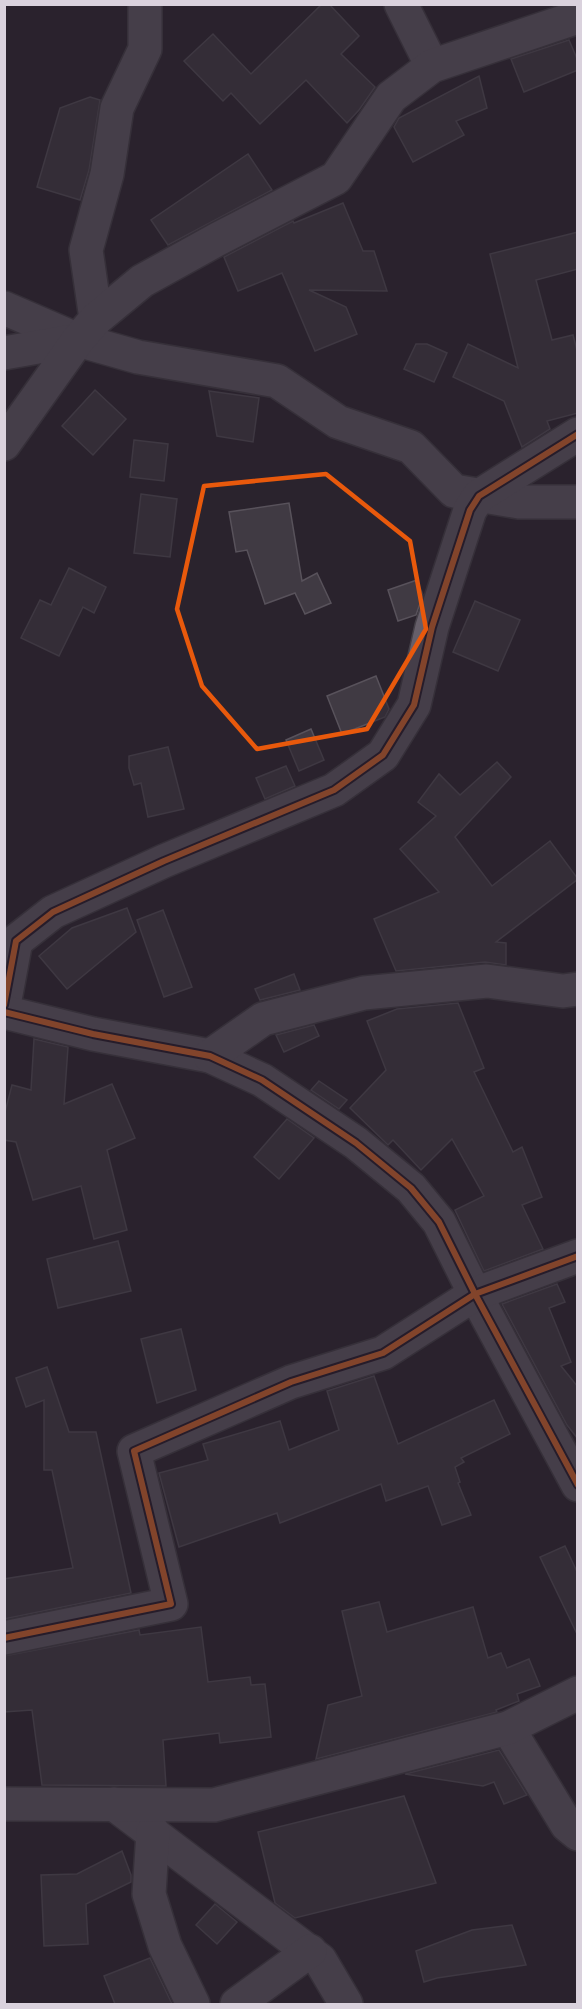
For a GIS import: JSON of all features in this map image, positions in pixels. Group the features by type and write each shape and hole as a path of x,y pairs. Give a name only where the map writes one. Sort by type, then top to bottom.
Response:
{"street":[{"path":"87,329 86,250 107,174 117,108 146,49 145,4"},
{"path":"401,4 432,66"},
{"path":"4,444 87,329 142,281 218,238 336,178 391,97 432,66 578,17"},
{"path":"4,308 87,329 138,357 277,381 338,422 411,447 454,491 519,502 578,502"},
{"path":"4,353 87,329"},
{"path":"4,1005 16,941 53,912 164,861 334,790 383,755 414,705 432,627 470,510 479,495 578,434"},
{"path":"210,1056 263,1019 364,993 487,981 563,991 578,989"},
{"path":"4,1012 93,1034 210,1056 262,1080 356,1143 411,1188 439,1222 475,1294 578,1485"},
{"path":"4,1638 171,1604 134,1451 291,1382 383,1353 475,1294 578,1256"},
{"path":"4,1804 214,1805 508,1728 578,1693"},
{"path":"508,1728 567,1825 578,1834"},
{"path":"114,1804 310,1951 320,1960 346,2004"},
{"path":"153,1833 149,1894 165,1946 193,2004"},
{"path":"237,2004 310,1951"}],"highlighted area":[{"path":"326,474 410,541 426,629 367,729 257,749 202,686 177,609 204,486"}],"building":[{"path":"322,4 329,4 359,36 341,54 375,87 347,123 306,80 260,124 231,93 223,101 184,61 213,34 251,74"},
{"path":"569,40 578,61 578,70 524,92 511,59"},
{"path":"479,76 487,108 456,121 464,135 413,162 394,127 399,118"},
{"path":"90,97 100,100 89,170 80,200 37,187 60,108"},
{"path":"248,154 272,190 168,245 151,220"},
{"path":"343,203 363,251 374,251 387,291 309,290 346,307 357,334 315,351 282,273 238,291 224,257 293,221 294,223"},
{"path":"578,232 578,269 536,280 552,340 573,335 578,354 578,413 547,421 550,429 522,447 504,401 453,377 468,344 518,368 490,254"},
{"path":"416,344 427,344 447,353 434,382 404,369"},
{"path":"95,390 126,419 93,455 62,426"},
{"path":"209,391 259,398 253,442 217,436"},
{"path":"134,440 168,444 164,481 130,477"},
{"path":"141,494 177,499 170,557 134,553"},
{"path":"289,503 302,581 317,573 331,603 305,614 295,593 265,604 247,550 236,552 229,512"},
{"path":"69,568 106,587 94,613 83,607 59,656 21,638 40,600 51,605"},
{"path":"417,580 423,595 416,615 398,621 388,590"},
{"path":"475,601 520,620 498,671 453,652"},
{"path":"376,676 389,709 385,717 342,734 327,696"},
{"path":"311,729 324,760 299,771 286,740"},
{"path":"168,747 184,809 148,817 141,783 134,785 129,768 129,756"},
{"path":"497,762 511,777 455,837 492,886 550,841 578,879 496,942 506,943 506,965 485,962 396,971 374,919 439,892 400,849 436,816 418,802 439,774 460,795"},
{"path":"286,766 295,786 265,799 256,778"},
{"path":"127,908 136,932 67,989 39,956 72,928"},
{"path":"163,910 192,987 164,997 137,920"},
{"path":"294,974 300,990 260,1000 255,989"},
{"path":"458,1003 484,1068 474,1072 513,1152 522,1147 542,1197 522,1205 543,1249 484,1271 455,1210 484,1196 452,1139 421,1170 393,1140 388,1145 350,1108 386,1070 367,1021 397,1009"},
{"path":"314,1025 319,1036 284,1052 276,1035"},
{"path":"34,1039 68,1047 64,1104 112,1084 135,1138 107,1150 127,1230 94,1239 81,1186 33,1200 16,1142 4,1140 4,1116 12,1085 31,1090"},
{"path":"319,1081 347,1100 339,1109 311,1090"},
{"path":"287,1119 314,1138 279,1179 254,1157"},
{"path":"118,1241 131,1291 58,1308 47,1259"},
{"path":"557,1284 565,1302 549,1308 571,1362 561,1366 578,1387 578,1439 567,1425 502,1304"},
{"path":"181,1329 196,1390 157,1403 141,1339"},
{"path":"47,1367 69,1432 96,1432 131,1593 4,1619 4,1579 73,1568 52,1470 44,1470 44,1400 26,1407 16,1378"},
{"path":"374,1376 398,1444 494,1400 510,1434 461,1458 464,1462 455,1467 460,1482 458,1483 471,1515 442,1525 428,1486 386,1501 381,1484 280,1523 277,1513 179,1547 159,1473 208,1460 203,1444 280,1421 289,1450 339,1430 327,1391"},
{"path":"565,1546 578,1574 578,1636 540,1557"},
{"path":"379,1602 387,1632 473,1607 488,1658 501,1653 507,1668 529,1659 540,1686 517,1694 519,1701 496,1710 497,1712 316,1759 328,1705 362,1696 342,1611"},
{"path":"201,1627 208,1682 250,1677 251,1685 265,1684 271,1737 220,1743 219,1733 163,1740 166,1786 42,1785 32,1710 4,1712 4,1656 139,1630 140,1635"},
{"path":"499,1750 527,1795 504,1804 494,1782 483,1786 405,1774"},
{"path":"404,1796 436,1883 295,1918 275,1903 258,1832"},
{"path":"122,1851 131,1875 131,1882 86,1904 88,1944 44,1946 41,1875 77,1874"},
{"path":"215,1904 237,1922 217,1944 196,1925"},
{"path":"512,1925 526,1965 437,1978 424,1982 416,1951 472,1930"},
{"path":"150,1958 172,2004 115,2004 104,1976"}],"cycle path":[{"path":"4,1005 16,941 53,912 164,861 334,790 383,755 414,705 432,627 470,510 479,496 578,434"},
{"path":"4,1012 93,1034 210,1056 262,1080 356,1143 411,1188 439,1222 475,1294 578,1485"},
{"path":"4,1638 171,1604 134,1451 291,1382 383,1353 475,1294 578,1256"}]}
